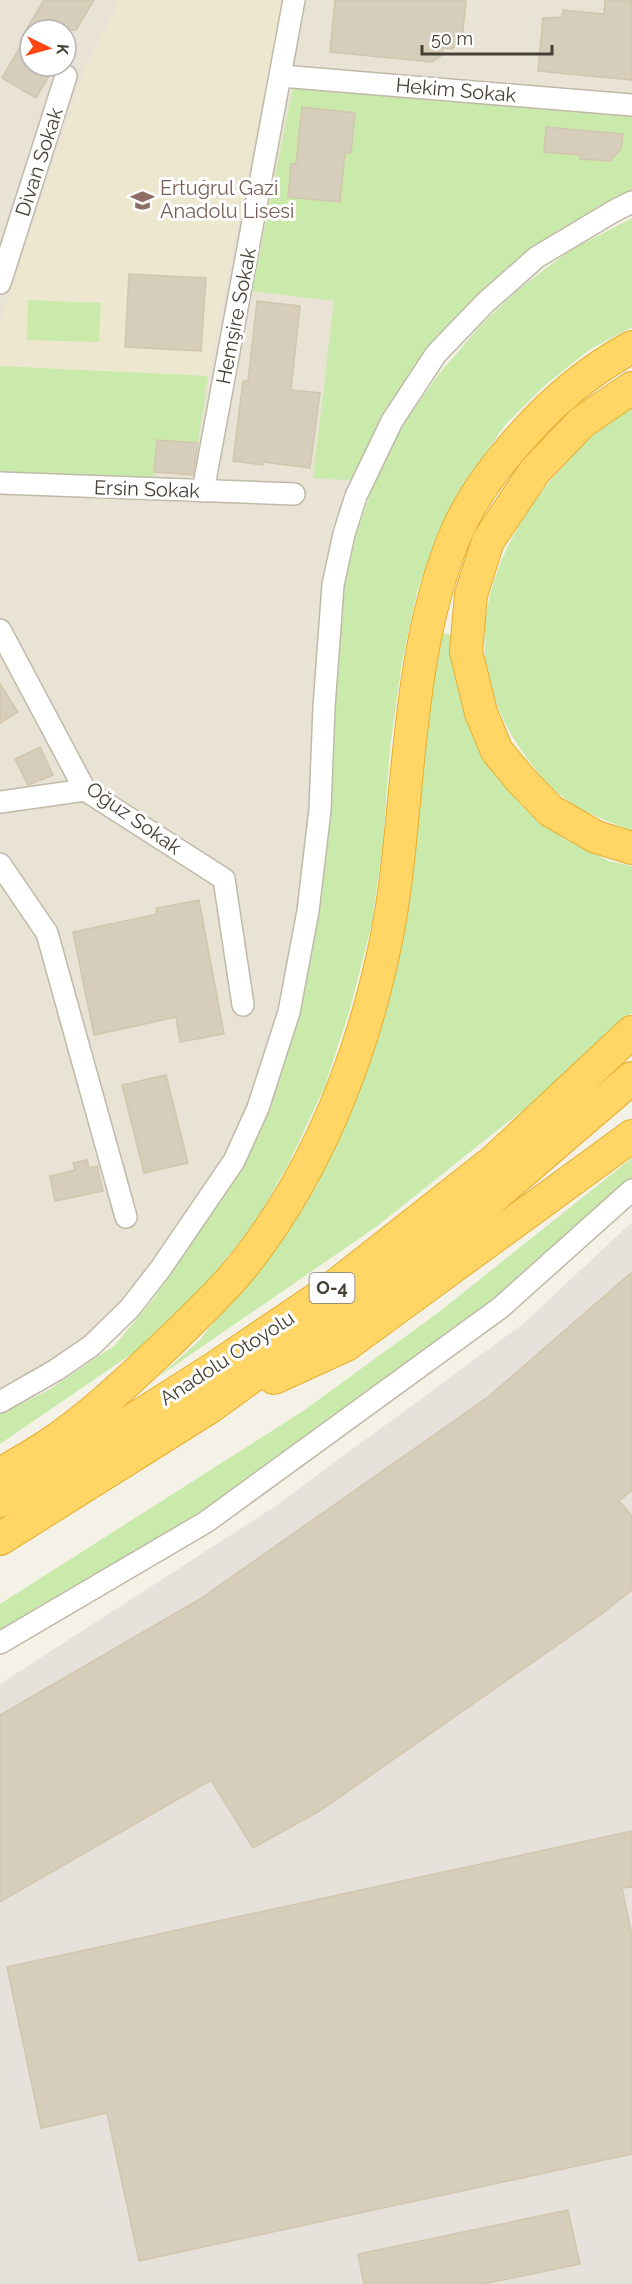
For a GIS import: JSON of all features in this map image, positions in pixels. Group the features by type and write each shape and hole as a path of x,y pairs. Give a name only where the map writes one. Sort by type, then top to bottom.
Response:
{"highway":[{"path":"0,1474 48,1445 113,1394 194,1319 231,1280 265,1235 298,1183 345,1083 378,972 394,890 421,657 431,608 454,536 492,470 544,411 605,362 632,347"},
{"path":"632,388 582,422 535,471 488,541 471,595 466,651 481,713 497,751 551,811 596,837 632,848"},
{"name":"Anadolu Otoyolu","path":"0,1501 40,1479 213,1369 330,1290 495,1160 632,1032"},
{"name":"Anadolu Otoyolu","path":"0,1539 210,1407 462,1224 632,1078"},
{"path":"210,1407 346,1345 632,1136"}],"street":[{"name":"Hemşire Sokak","path":"203,491 294,0"},
{"name":"Hekim Sokak","path":"281,76 632,105"},
{"name":"Divan Sokak","path":"0,283 65,78"},
{"path":"0,1402 56,1370 91,1346 130,1308 161,1268 234,1161 258,1108 289,1012 308,911 320,810 324,707 333,585 344,534 356,496 392,421 435,354 485,303 537,257 632,202"},
{"name":"Ersin Sokak","path":"0,483 294,494"},
{"name":"Oğuz Sokak","path":"0,630 85,790 224,879 243,1005"},
{"path":"0,802 85,790"},
{"path":"0,864 47,933 126,1217"},
{"path":"0,1643 206,1522 500,1308 632,1190"}],"shaded area":[{"path":"0,0 632,0 632,202 537,257 436,354 344,534 308,911 258,1108 130,1308 0,1402"},
{"name":"Ertuğrul Gazi Anadolu Lisesi","path":"120,0 288,0 267,77 208,376 0,367 0,323 83,73"},
{"path":"632,1222 632,2284 0,2284 0,1684 271,1509 523,1324"}],"green space":[{"path":"293,87 632,117 632,192 503,274 452,322 421,359 382,418 350,480 313,478 334,301 252,291"},
{"path":"632,218 632,327 589,350 543,387 505,425 470,476 439,529 417,592 402,662 390,748 383,843 372,923 350,1009 325,1086 290,1161 255,1223 203,1287 146,1344 0,1444 0,1414 49,1390 115,1345 154,1298 233,1180 297,1018 313,943 322,868 335,661 343,589 356,535 376,477 403,424 438,375 480,326 520,288 569,251"},
{"path":"28,300 101,303 99,342 27,340"},
{"path":"0,366 208,376 198,443 157,440 153,481 0,475"},
{"path":"632,406 632,831 575,806 553,789 530,763 498,707 487,671 485,636 489,601 499,567 514,534 534,502 583,445"},
{"path":"439,632 455,636 487,759 521,805 564,839 609,861 632,866 632,1013 523,1110 376,1227 158,1377 199,1341 266,1257 339,1136 424,734"},
{"path":"632,1158 632,1185 530,1271 425,1354 317,1433 206,1508 130,1556 0,1632 0,1604 303,1411 439,1312"}],"building":[{"path":"44,0 94,0 78,27 78,18 33,18"},
{"path":"335,0 466,0 462,41 452,49 443,48 442,55 432,62 330,52"},
{"path":"605,0 632,0 632,80 538,71 543,18 562,17 563,10 604,14"},
{"path":"18,51 18,78 48,78 36,98 2,78"},
{"path":"302,107 355,113 351,153 345,153 340,202 288,197 291,164 296,164"},
{"path":"546,127 623,134 621,149 610,161 580,159 580,155 544,152"},
{"path":"129,274 206,278 201,351 125,347"},
{"path":"257,301 300,306 291,390 320,393 310,468 233,461 243,381 248,381"},
{"path":"157,440 198,443 193,475 154,472"},
{"path":"0,684 18,712 0,723"},
{"path":"40,747 53,775 28,785 15,759"},
{"path":"199,900 224,1034 180,1042 176,1017 94,1035 73,932 157,914 156,908"},
{"path":"166,1075 188,1163 144,1173 122,1085"},
{"path":"87,1160 89,1168 97,1166 103,1191 55,1201 50,1176 75,1170 73,1163"},
{"path":"632,1272 632,1490 619,1501 632,1516 632,1590 599,1616 321,1810 253,1848 211,1780 0,1902 0,1715 200,1599 488,1397"},
{"path":"632,1831 632,1887 622,1888 632,1936 632,2154 139,2261 107,2113 41,2128 7,1967"},
{"path":"568,2210 580,2264 484,2284 364,2284 358,2254"}],"place":[{"name":"Ertuğrul Gazi Anadolu Lisesi","path":"142,200"}]}
